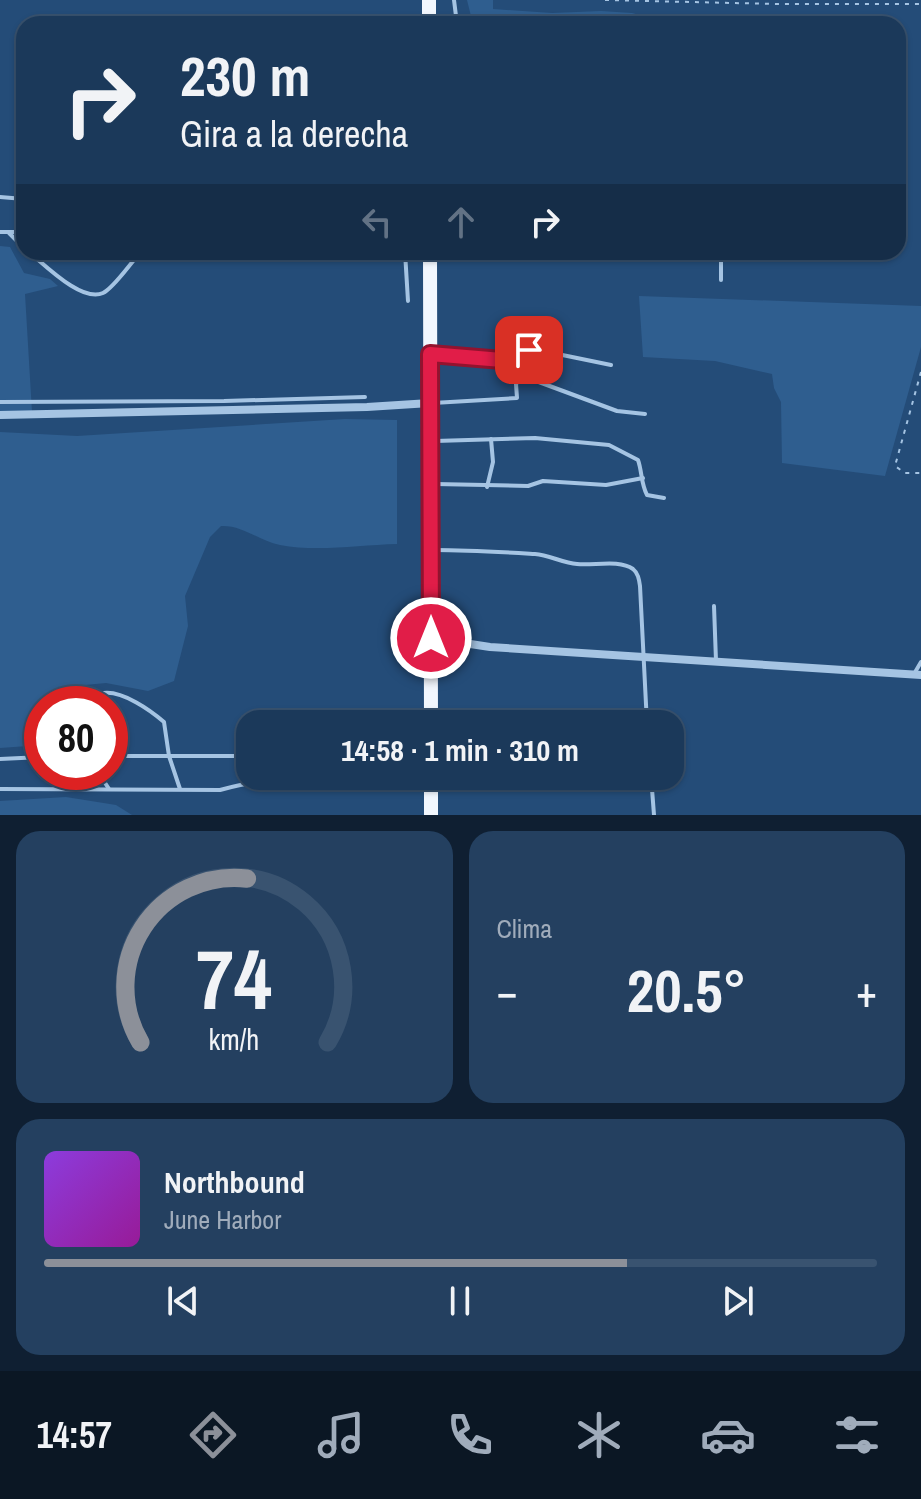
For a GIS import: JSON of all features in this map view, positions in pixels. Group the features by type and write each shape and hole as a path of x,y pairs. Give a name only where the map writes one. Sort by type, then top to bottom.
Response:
{"highway":[{"path":"430,260 431,710"},
{"path":"431,790 431,815"}],"street":[{"path":"0,415 380,407 430,403"},
{"path":"431,638 490,647 918,674"}],"lane":[{"path":"0,232 16,232"},
{"path":"8,232 16,240"},
{"path":"39,260 76,289 91,295 103,293 134,260"},
{"path":"405,260 408,301"},
{"path":"721,260 721,280"},
{"path":"430,354 502,360 517,353 538,350 611,365"},
{"path":"430,403 517,398 516,384 520,379 528,378 617,411 645,414"},
{"path":"0,402 365,397"},
{"path":"430,441 535,438 609,445 638,460 647,495 664,498"},
{"path":"487,487 493,462 491,439"},
{"path":"430,484 528,486 543,481 606,485 643,478"},
{"path":"431,550 536,554 574,564 624,565 632,569 638,575 640,586 646,710"},
{"path":"714,606 716,661"},
{"path":"918,674 921,662"},
{"path":"128,699 164,722 169,756 180,790"},
{"path":"128,756 236,756"},
{"path":"0,759 24,758"},
{"path":"128,789 220,790 236,786"},
{"path":"0,789 24,789"},
{"path":"652,790 654,815"}],"path":[{"path":"605,0 921,4"},
{"path":"899,4 904,0 910,4"},
{"path":"921,372 895,460 895,466 905,473 921,473"}],"shaded area":[{"path":"467,0 493,0 493,9 552,13 601,11 643,16 471,16"},
{"path":"0,246 10,247 24,273 50,279 58,286 25,294 32,412 0,411"},
{"path":"639,296 921,306 921,347 885,476 782,463 781,402 772,374 715,361 643,357"},
{"path":"345,419 397,420 397,544 294,547 272,543 237,528 221,526 210,537 185,596 188,626 174,681 148,691 106,683 24,686 24,746 0,748 0,432 77,436"},
{"path":"66,797 116,805 132,815 0,815 0,801"}],"route":[{"path":"431,638 430,354 502,360 529,350"}]}
